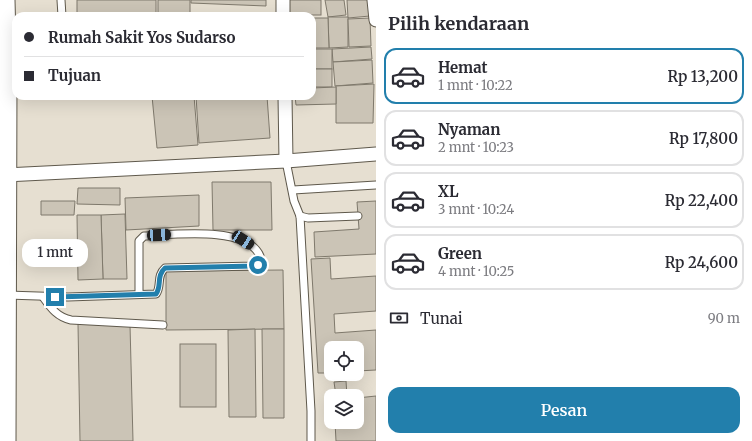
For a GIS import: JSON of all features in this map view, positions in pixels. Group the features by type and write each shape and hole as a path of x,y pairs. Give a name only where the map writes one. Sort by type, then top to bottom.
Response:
{"main road":[{"path":"4,0 8,67 3,224 5,441"}],"street":[{"path":"283,0 283,12"},
{"path":"374,0 376,20"},
{"path":"285,100 286,161"},
{"path":"5,175 286,161 376,154"}],"lane":[{"path":"61,0 62,12"},
{"path":"286,161 296,208 300,216 311,412 311,441"},
{"path":"293,190 376,185"},
{"path":"300,216 308,218 358,216"},
{"path":"3,295 43,297 158,294 159,276 165,268 255,266 259,263 260,256 254,247 243,240 231,236 192,234 144,236 139,241 139,294"},
{"path":"43,297 56,314 71,320 163,326"}],"building":[{"path":"77,0 156,0 156,12 77,12"},
{"path":"158,0 190,0 190,12 158,12"},
{"path":"191,0 266,0 266,6 191,3"},
{"path":"286,0 321,0 321,15 316,15 316,12 286,12"},
{"path":"325,0 344,0 346,15 328,17"},
{"path":"347,0 368,0 370,16 348,18"},
{"path":"328,17 348,17 348,47 329,48"},
{"path":"316,18 328,18 329,48 316,48"},
{"path":"370,18 371,46 349,47 348,19"},
{"path":"371,47 372,59 333,62 332,49"},
{"path":"316,49 332,49 332,69 316,69"},
{"path":"372,60 373,83 335,86 333,62"},
{"path":"316,69 332,69 332,87 316,87"},
{"path":"374,84 373,123 336,123 336,86"},
{"path":"336,87 336,104 296,105 295,100 316,100 316,88"},
{"path":"152,100 194,100 198,145 157,148"},
{"path":"196,100 267,100 270,138 199,143"},
{"path":"212,182 271,182 272,230 213,230"},
{"path":"78,188 120,188 120,205 77,204"},
{"path":"199,195 199,226 126,230 125,198"},
{"path":"41,201 75,201 74,215 41,215"},
{"path":"376,201 376,254 315,257 314,232 359,229 357,202"},
{"path":"125,214 127,279 103,279 101,215"},
{"path":"77,215 101,215 103,279 78,280"},
{"path":"330,258 331,279 376,276 376,311 334,314 335,333 376,330 376,370 364,371 364,341 324,341 324,373 318,373 311,259"},
{"path":"283,270 284,329 166,330 166,271"},
{"path":"78,324 130,325 133,441 80,441"},
{"path":"255,329 256,417 229,417 228,330"},
{"path":"262,329 284,329 284,418 263,418"},
{"path":"180,344 216,344 216,407 180,407"},
{"path":"346,381 347,389 335,389 334,382"},
{"path":"376,396 376,441 336,441 335,429 364,429 364,397"}],"route":[{"path":"55,297 158,294 159,276 165,268 258,265"}]}
